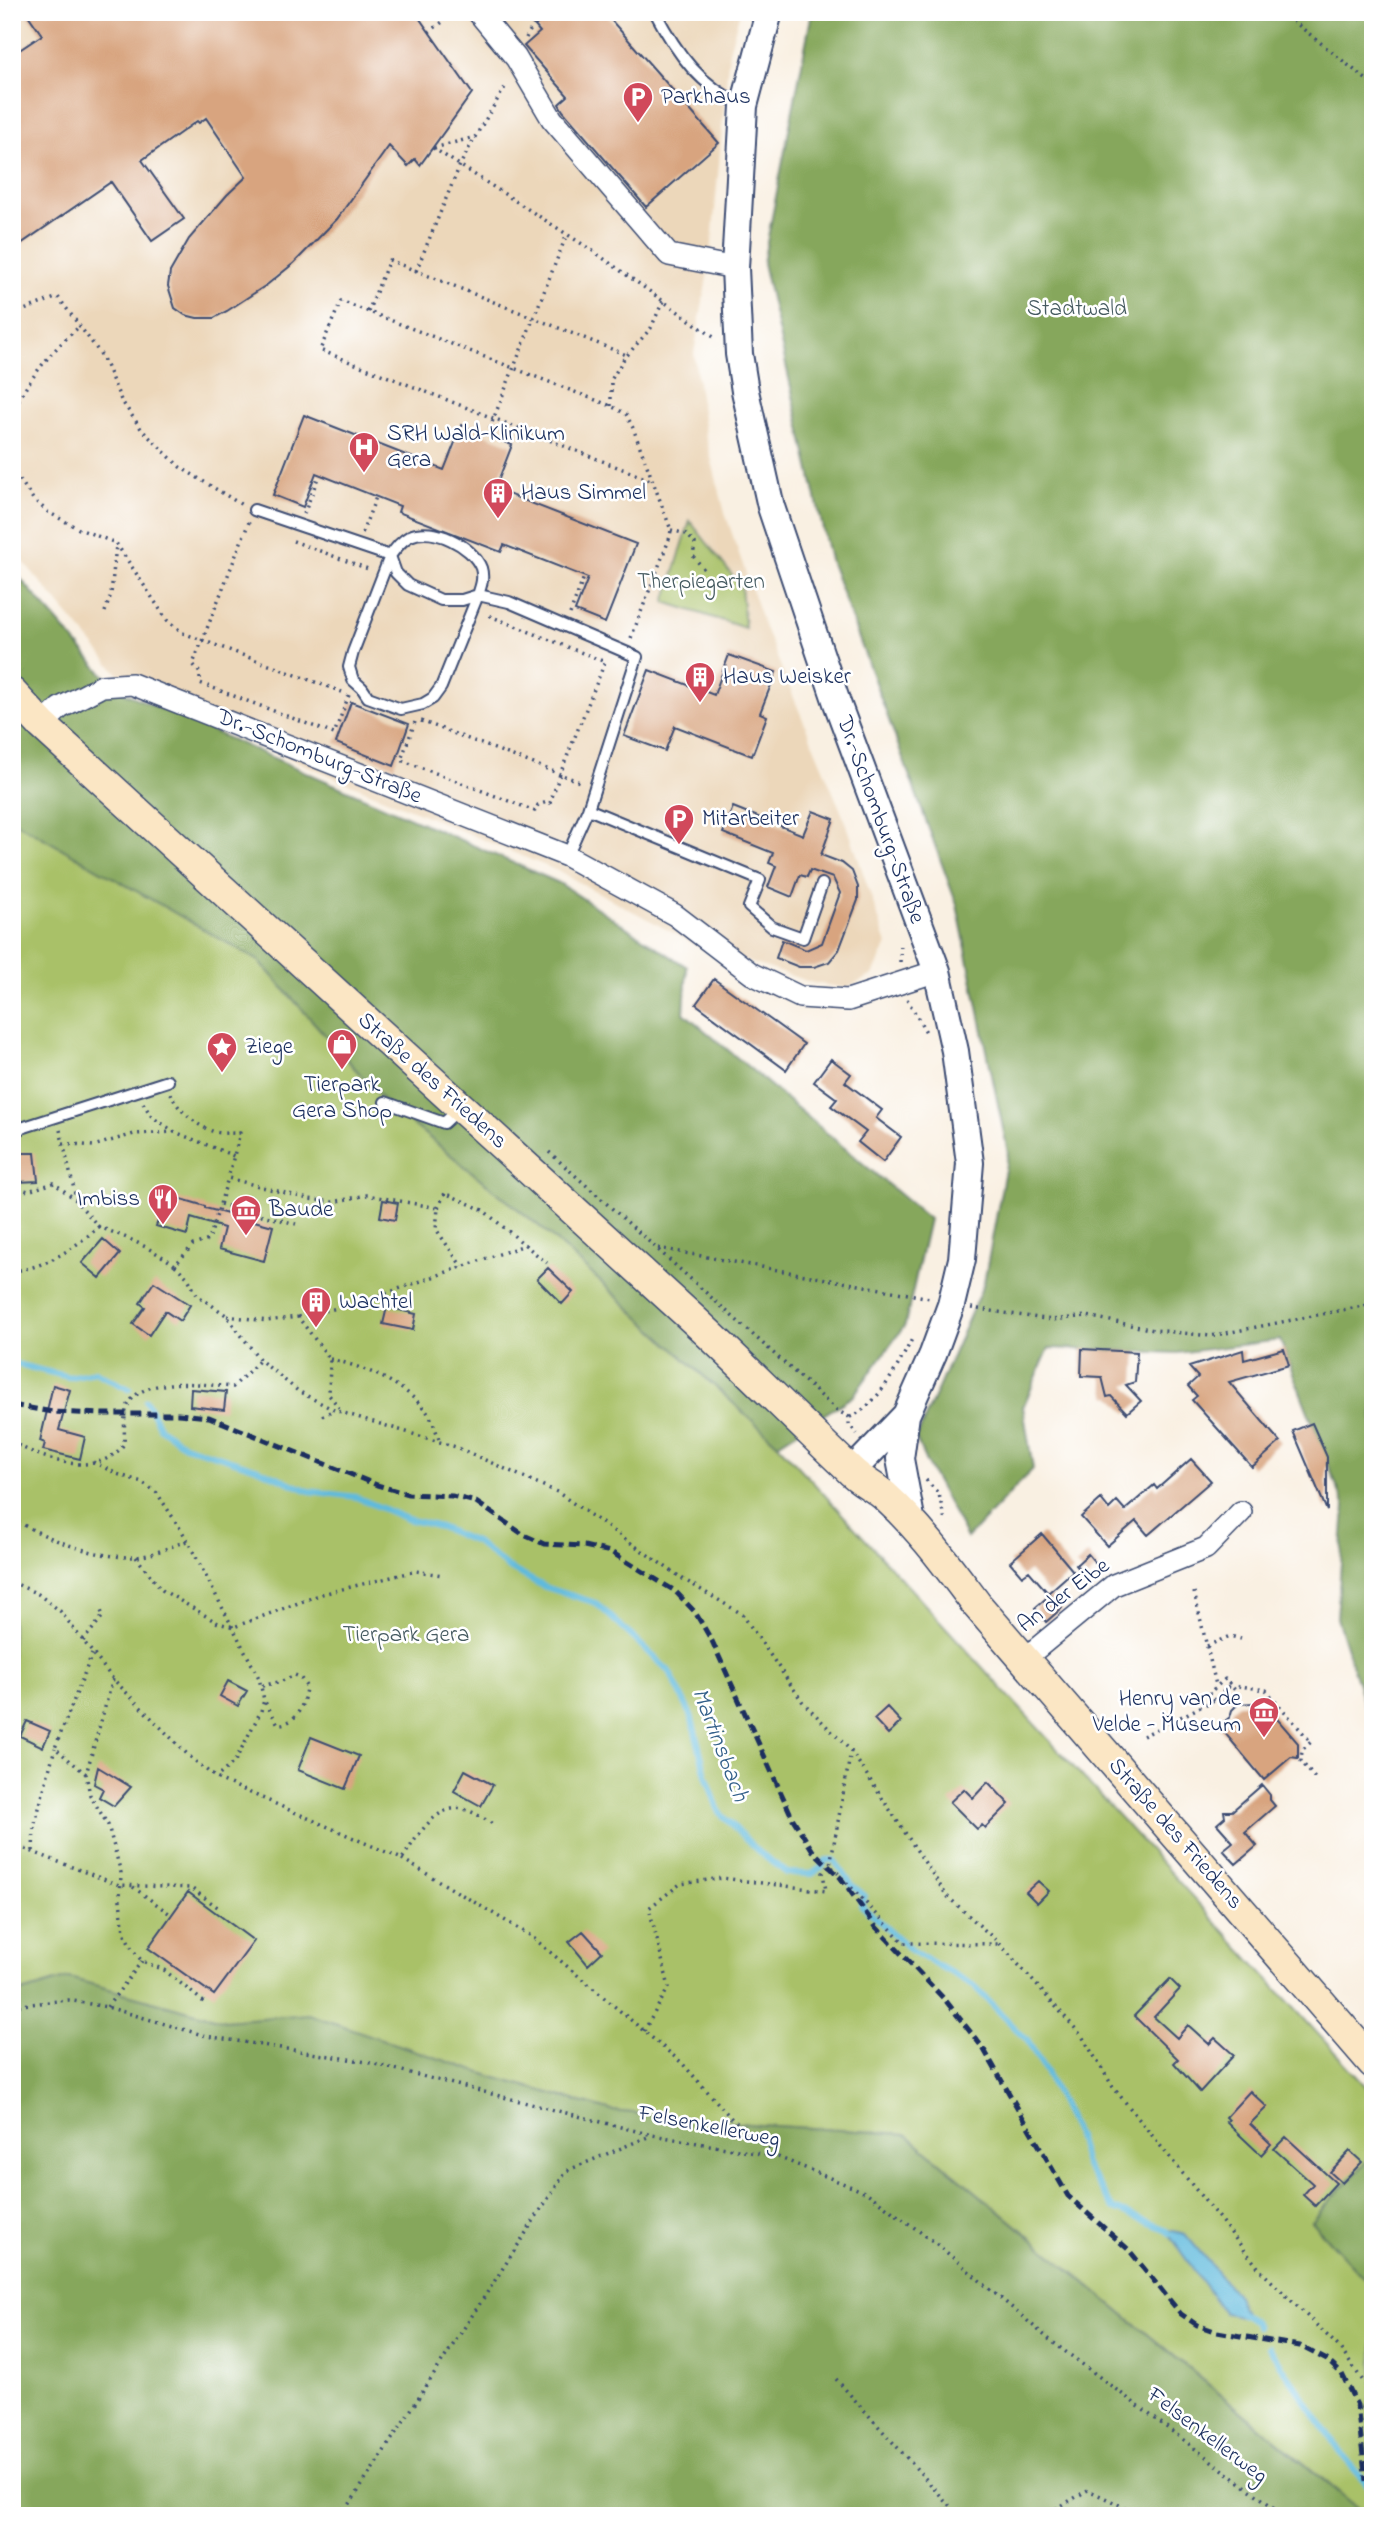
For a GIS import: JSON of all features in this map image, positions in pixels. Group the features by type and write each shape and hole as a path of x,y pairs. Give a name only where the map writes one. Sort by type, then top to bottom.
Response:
{"main road":[{"name":"Straße des Friedens","path":"12,693 41,725 771,1391 851,1472 886,1497 912,1523 977,1605 1373,2063"},
{"name":"Straße des Friedens","path":"851,1472 874,1509 931,1570 977,1605"}],"street":[{"path":"478,12 516,58 552,119 669,255 735,268"},
{"name":"Dr.-Schomburg-Straße","path":"769,12 744,106 735,268 739,354 745,391 771,507 837,703 937,971 956,1051 970,1163 962,1259 940,1302 933,1354 906,1415 851,1472"},
{"name":"Dr.-Schomburg-Straße","path":"41,725 60,708 102,686 132,684 566,856 675,915 752,974 800,997 848,1000 937,971"},
{"path":"906,1415 901,1467 912,1523"},
{"name":"An der Eibe","path":"1024,1659 1114,1586 1206,1548 1241,1512"}],"lane":[{"path":"655,12 684,60 709,87 744,106"},
{"path":"254,510 390,556"},
{"path":"422,533 447,538 462,546 482,570 483,582 478,596 440,687 433,698 423,704 401,709 368,697 353,680 349,667 383,575 390,556 398,545 410,536 422,533"},
{"path":"390,556 396,573 408,585 441,600 462,600 478,596 509,602 638,657 588,809 566,856"},
{"path":"588,809 760,880 749,907 772,927 803,938 822,884"},
{"path":"12,1131 168,1081"},
{"path":"385,1102 444,1123 461,1107"}],"path":[{"path":"416,271 460,165 507,86 516,58 540,12"},
{"path":"1282,12 1373,85"},
{"path":"429,32 448,18"},
{"path":"475,137 433,148 567,234 718,341 718,330"},
{"path":"487,435 567,234"},
{"path":"368,312 389,260 629,356"},
{"path":"19,312 58,297 102,356 121,400 142,430 194,477 254,510 193,664 200,673 200,683 334,734 349,695"},
{"path":"626,652 671,530 634,428 626,414 341,301 320,350 653,481"},
{"path":"611,406 611,380 616,370 651,328 663,301"},
{"path":"12,413 31,380 79,326"},
{"path":"12,468 33,499 48,512 79,529 116,543 167,620 183,633 349,695 368,697"},
{"path":"299,526 319,475"},
{"path":"357,544 376,497"},
{"path":"671,530 686,534 695,543 693,556 706,572"},
{"path":"285,538 383,575"},
{"path":"105,612 111,594 116,543"},
{"path":"565,626 584,577"},
{"path":"416,719 401,760 535,811 538,805 550,803 605,662 473,609"},
{"path":"401,709 416,719 593,788"},
{"path":"900,933 900,961 897,967 909,1005 929,1037"},
{"path":"168,1081 173,1099 191,1119 214,1132 240,1133 209,1240 193,1245 175,1265"},
{"path":"140,1091 143,1103 152,1117 175,1132 234,1156"},
{"path":"57,1118 77,1202"},
{"path":"63,1143 93,1146 134,1134 175,1132"},
{"path":"228,1178 308,1199 333,1202 367,1195 438,1208"},
{"path":"12,1186 28,1191 54,1183 77,1202 99,1227 158,1252 188,1278 197,1295 226,1315 260,1360 298,1391 334,1410 440,1443 557,1492 682,1579 742,1615 802,1700 851,1751 947,1896 1000,1944 1083,2036 1113,2087 1262,2272 1339,2347 1373,2395"},
{"path":"462,1267 436,1229 438,1208 445,1193 482,1210 547,1263"},
{"path":"220,1205 296,1224"},
{"path":"12,1270 28,1269 65,1254 99,1227"},
{"path":"226,1315 267,1321 355,1304 525,1245"},
{"path":"656,1248 940,1302 1052,1320 1087,1316 1154,1330 1210,1336 1373,1304"},
{"path":"932,1287 940,1302"},
{"path":"298,1317 330,1359 329,1395 343,1413"},
{"path":"849,1418 858,1414 886,1383 913,1336"},
{"path":"330,1359 360,1366 405,1391 428,1413 440,1443"},
{"path":"12,1442 63,1463 93,1462 110,1458 124,1444 127,1406 138,1394 166,1383 233,1387 260,1360"},
{"path":"322,1416 334,1410"},
{"path":"93,1462 142,1482 157,1493 187,1541 233,1627 262,1686 264,1700 278,1724 292,1721 300,1710 306,1686 300,1677 295,1675 262,1686"},
{"path":"12,1520 83,1549 136,1557 187,1541"},
{"path":"136,1557 162,1590 218,1623 233,1627 322,1594 389,1577 416,1571 443,1575"},
{"path":"12,1582 38,1594 60,1611 113,1679 188,1755 216,1778 402,1859 531,1936 682,2063 732,2119 778,2157"},
{"path":"1194,1592 1217,1686"},
{"path":"83,1641 103,1616 100,1608"},
{"path":"1207,1646 1230,1636 1241,1639"},
{"path":"33,1851 34,1827 55,1748 92,1653"},
{"path":"113,1679 86,1774 90,1795 108,1825 121,1873 119,1885 124,1932 132,1949 142,1961 164,1970 205,2003"},
{"path":"1214,1700 1209,1693 1226,1679 1235,1690 1240,1686 1266,1690 1311,1742 1302,1750 1301,1761 1317,1781"},
{"path":"1143,1736 1214,1700 1231,1685"},
{"path":"1223,1692 1233,1704"},
{"path":"216,1778 235,1761 264,1700"},
{"path":"55,1748 86,1774"},
{"path":"643,2031 669,1987 649,1908 680,1884 722,1878 826,1891 823,1872 830,1864 851,1751"},
{"path":"402,1859 428,1822 447,1810 464,1809 493,1824"},
{"path":"12,1844 119,1885 191,1888 219,1908"},
{"path":"830,1864 904,1942 1000,1944"},
{"path":"131,1886 170,1914"},
{"path":"107,2007 142,1961"},
{"name":"Felsenkellerweg","path":"12,2006 68,2000 107,2007 206,2036 367,2062 652,2135 778,2157 867,2193 938,2245 1050,2340 1286,2516"},
{"path":"342,2516 566,2171 652,2135"},
{"path":"836,2379 959,2516"},
{"path":"1354,2405 1373,2410"},
{"path":"1044,2516 1088,2490 1143,2516"}],"shaded area":[{"name":"SRH Wald-Klinikum Gera","path":"12,12 740,12 729,51 711,254 694,353 705,434 725,513 764,626 848,828 887,944 873,975 847,988 813,983 694,944 560,872 134,693 12,548"}],"green space":[{"name":"Stadtwald","path":"812,12 1373,12 1373,1732 1337,1618 1345,1507 1280,1340 1177,1353 1049,1348 1023,1407 1033,1469 967,1538 916,1439 984,1283 1008,1153 957,905 830,560 763,263"},
{"name":"Therpiegarten","path":"690,521 741,587 745,628 665,602"},
{"path":"12,569 116,689 559,883 687,967 684,1013 929,1219 905,1325 853,1396 778,1444 544,1230 385,1102 259,961 12,820"},
{"name":"Tierpark Gera","path":"12,820 259,961 385,1102 544,1230 778,1444 1373,2094 1373,2155 1311,2221 1373,2288 1373,2503 1364,2513 906,2134 759,2125 612,2111 493,2077 306,2015 225,2021 69,1978 12,1995"},
{"path":"69,1978 225,2021 308,2014 493,2077 612,2111 759,2125 906,2134 1363,2513 1373,2503 1373,2516 12,2516 12,1995"},
{"path":"1373,2155 1373,2288 1311,2221"}],"water":[{"path":"1165,2229 1185,2234 1237,2296 1246,2317 1224,2313"}],"building":[{"path":"26,12 415,12 472,93 420,165 415,159 408,166 389,146 337,219 294,263 227,311 214,318 197,318 185,315 175,308 168,286 170,272 189,239 246,177 206,118 199,123 197,121 142,160 184,219 152,241 111,182 12,250 12,55 42,35"},
{"name":"Parkhaus","path":"550,12 604,12 719,143 646,207 563,111 559,104 568,96 524,46 540,32 535,26"},
{"name":"Haus Simmel","path":"304,415 444,470 462,425 512,445 495,489 636,544 605,623 575,611 588,578 504,545 501,552 398,512 400,506 316,473 303,507 273,495"},
{"name":"Haus Weisker","path":"729,655 776,672 760,713 767,716 752,756 675,726 665,751 624,736 649,670 714,695"},
{"path":"351,702 409,724 394,766 336,743"},
{"path":"733,807 803,835 813,811 834,819 821,855 842,863 852,871 858,887 858,900 839,950 829,962 814,967 799,967 776,958 782,940 806,950 822,943 840,893 833,878 810,870 807,877 800,875 792,897 768,887 776,866 769,863 773,853 723,833"},
{"path":"714,979 804,1044 786,1070 696,1004"},
{"path":"831,1059 851,1074 845,1082 882,1110 876,1118 901,1137 883,1162 858,1142 866,1132 831,1106 837,1099 814,1082"},
{"path":"14,1153 35,1153 38,1181 18,1182 14,1176"},
{"path":"168,1195 273,1226 264,1261 219,1249 224,1228 191,1218 187,1235 156,1226"},
{"path":"383,1200 398,1203 395,1220 380,1217"},
{"path":"103,1239 120,1254 100,1278 82,1263"},
{"path":"548,1268 573,1292 562,1304 537,1279"},
{"path":"154,1282 190,1305 180,1321 165,1311 149,1335 133,1324 145,1307 140,1303"},
{"path":"387,1307 416,1314 413,1330 383,1324"},
{"path":"1082,1349 1137,1352 1135,1382 1126,1385 1141,1401 1127,1413 1111,1396 1107,1397 1102,1377 1081,1376"},
{"path":"1284,1349 1289,1365 1229,1382 1280,1442 1252,1467 1192,1400 1197,1396 1188,1386 1198,1377 1189,1367 1243,1350 1244,1360"},
{"path":"53,1385 70,1390 59,1430 85,1437 80,1459 43,1450 45,1443 40,1441"},
{"path":"191,1389 226,1392 224,1410 190,1406"},
{"path":"1312,1423 1327,1457 1327,1511 1293,1431"},
{"path":"1191,1459 1211,1481 1148,1535 1136,1521 1107,1546 1081,1517 1101,1499 1109,1509 1117,1501 1125,1510 1154,1485 1157,1489"},
{"path":"1042,1534 1073,1571 1048,1593 1029,1571 1022,1576 1010,1562"},
{"path":"1088,1554 1099,1567 1087,1578 1076,1565"},
{"path":"1050,1595 1062,1608 1046,1622 1035,1608"},
{"path":"228,1681 247,1691 238,1706 220,1696"},
{"path":"1259,1698 1298,1743 1298,1758 1291,1757 1264,1780 1219,1726 1230,1717 1238,1704 1254,1703"},
{"path":"887,1707 901,1722 888,1734 874,1719"},
{"path":"27,1721 50,1731 43,1747 20,1736"},
{"path":"311,1737 359,1756 345,1789 298,1770"},
{"path":"98,1767 131,1787 114,1806 99,1797 103,1789 94,1784"},
{"path":"465,1770 493,1785 481,1806 454,1791"},
{"path":"988,1782 1009,1804 985,1828 982,1825 977,1829 950,1802 964,1789 973,1798"},
{"path":"1262,1785 1275,1806 1245,1832 1257,1846 1236,1864 1223,1850 1233,1842 1217,1824 1225,1817 1224,1811 1232,1811"},
{"path":"1038,1881 1049,1891 1037,1903 1026,1892"},
{"path":"188,1892 254,1941 214,1995 148,1948"},
{"path":"583,1931 602,1952 588,1965 569,1942"},
{"path":"1170,1979 1180,1989 1154,2017 1177,2038 1188,2025 1209,2044 1215,2038 1234,2055 1200,2092 1174,2063 1178,2059 1134,2016"},
{"path":"1250,2091 1267,2107 1250,2124 1271,2144 1261,2155 1226,2122 1229,2120 1226,2117"},
{"path":"1286,2137 1336,2183 1315,2206 1303,2195 1313,2184 1274,2149"},
{"path":"1350,2151 1362,2162 1342,2183 1330,2172"}],"waterway":[{"name":"Martinsbach","path":"12,1363 69,1377 95,1372 129,1389"},
{"name":"Martinsbach","path":"146,1401 160,1428 184,1445 256,1468 309,1491 356,1497 407,1519 440,1527 477,1543 507,1567 545,1587 596,1603 669,1671 691,1715 706,1775 719,1812 760,1853 787,1873 812,1874 822,1867 826,1860 834,1860 852,1885 865,1896 861,1905 912,1951 973,1985 1027,2040 1046,2072 1078,2139 1085,2165 1114,2209 1165,2229 1170,2234"},
{"name":"Martinsbach","path":"1239,2312 1257,2326"},
{"name":"Martinsbach","path":"1269,2347 1343,2456 1373,2491"}],"railway":[{"path":"12,1405 53,1412 209,1417 377,1485 408,1494 452,1496 476,1502 524,1535 544,1544 584,1546 611,1552 675,1591 695,1612 712,1641 793,1819 813,1851 840,1877 876,1927 946,2001 983,2048 1068,2196 1129,2250 1181,2314 1197,2325 1217,2332 1300,2346 1327,2360 1342,2374 1357,2405 1366,2481"}],"place":[{"name":"Parkhaus","path":"638,124"},
{"name":"SRH Wald-Klinikum Gera","path":"364,474"},
{"name":"Haus Simmel","path":"498,520"},
{"name":"Haus Weisker","path":"700,704"},
{"name":"Mitarbeiter","path":"679,846"},
{"name":"Tierpark Gera Shop","path":"342,1071"},
{"name":"Ziege","path":"222,1074"},
{"name":"Imbiss","path":"163,1226"},
{"name":"Baude","path":"246,1237"},
{"name":"Wachtel","path":"316,1329"},
{"name":"Henry van de Velde - Museum","path":"1264,1739"}]}
